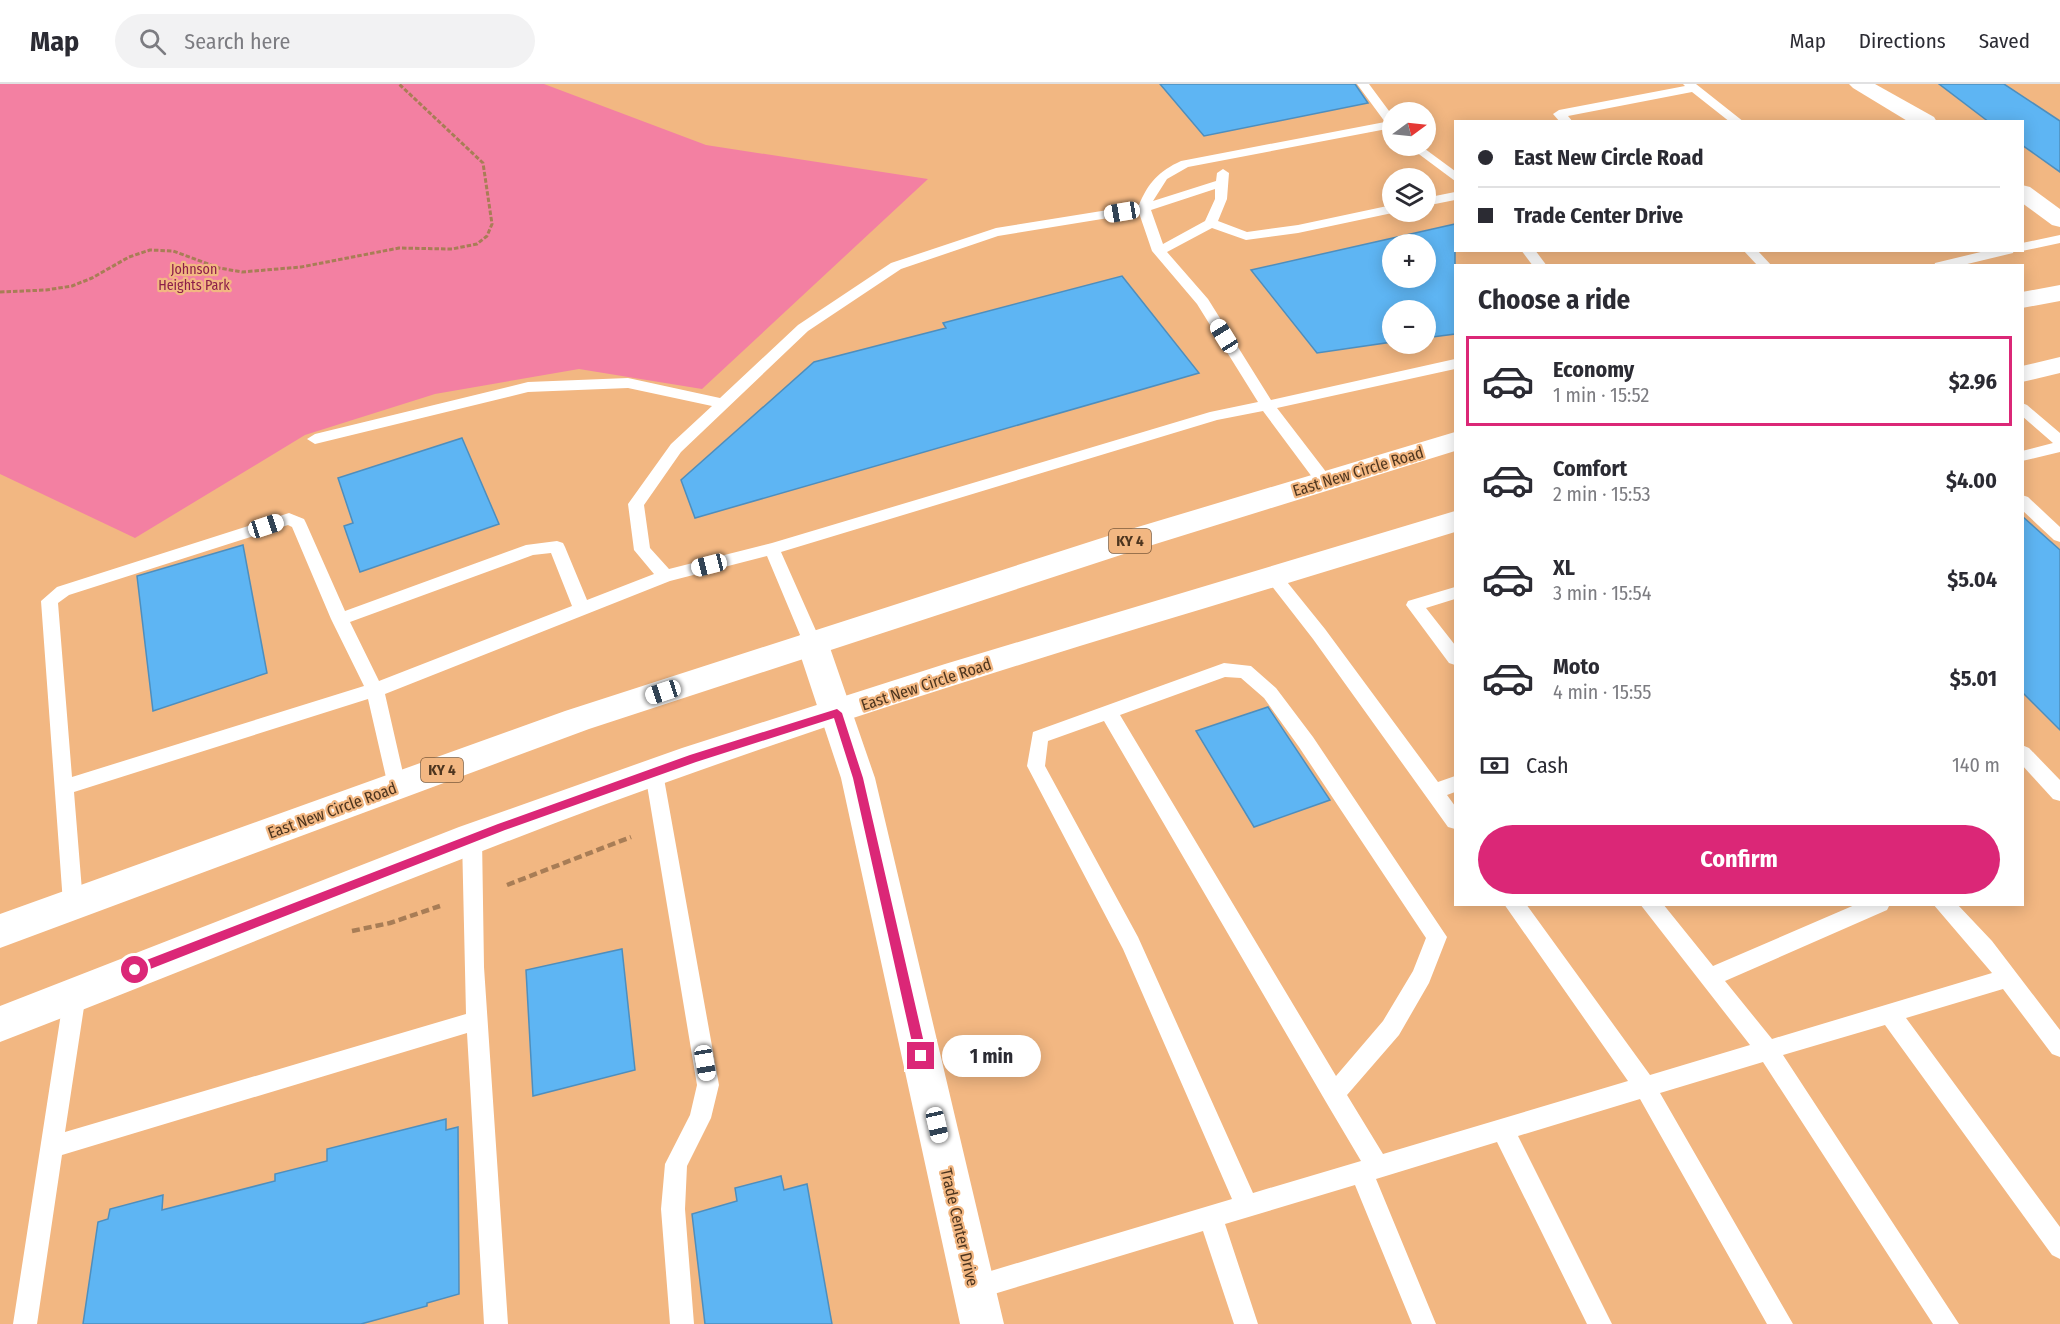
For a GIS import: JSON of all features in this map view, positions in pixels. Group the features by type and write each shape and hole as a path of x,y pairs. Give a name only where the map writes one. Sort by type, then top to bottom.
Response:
{"main road":[{"path":"1860,84 1923,120"},
{"path":"2024,193 2060,220"},
{"path":"2024,300 2060,293"},
{"path":"2024,374 2060,365"},
{"name":"East New Circle Road","path":"0,931 577,720 812,642 1454,441"},
{"name":"East New Circle Road","path":"0,1023 472,838 654,773 945,677 1454,521"},
{"name":"Trade Center Drive","path":"812,642 858,778 982,1324"}],"lane":[{"path":"1363,84 1382,110"},
{"path":"1565,120 1559,114 1691,86 1735,120"},
{"path":"1324,481 1267,405 1203,302 1159,251 1143,208 1156,182 1165,172 1185,164 1382,126"},
{"path":"1159,251 1211,223 1221,199 1225,156"},
{"path":"1427,156 1454,176"},
{"path":"666,576 642,550 636,504 676,448 802,328 896,266 996,232 1143,208 1222,183"},
{"path":"1436,200 1454,196"},
{"path":"1211,223 1246,236 1298,229 1382,211"},
{"path":"2024,247 2060,239"},
{"path":"1529,252 1539,264"},
{"path":"1751,252 1764,264"},
{"path":"1948,264 2000,252"},
{"path":"64,788 375,690 666,576 772,549 1215,415 1326,394 1454,364"},
{"path":"315,439 528,387 628,383 723,404"},
{"path":"2024,410 2057,449 2024,456"},
{"path":"2024,503 2060,536"},
{"path":"73,903 49,601 63,591 289,519 298,523 340,619 375,690 397,786"},
{"path":"340,619 532,549 557,547 582,610"},
{"path":"772,549 812,642"},
{"path":"1273,576 1319,634 1454,820"},
{"path":"1454,593 1414,605 1454,657"},
{"path":"1247,1207 1131,944 1036,766 1039,737 1224,670 1245,671 1270,693 1306,742 1437,937 1422,976 1391,1028 1334,1094"},
{"path":"1108,711 1334,1094 1370,1171 1424,1324"},
{"path":"2024,755 2060,793"},
{"path":"654,773 708,1085 700,1118 676,1164 673,1209 682,1324"},
{"path":"1434,792 1454,784"},
{"path":"472,838 478,1020 496,1324"},
{"path":"1515,906 1645,1088 1781,1324"},
{"path":"1652,906 1768,1051 1947,1324"},
{"path":"1708,978 1875,906"},
{"path":"1945,906 1985,948 2060,1047"},
{"path":"974,1288 2008,978"},
{"path":"25,1324 75,994"},
{"path":"1890,1014 2060,1247"},
{"path":"52,1147 478,1020"},
{"path":"1503,1130 1600,1324"},
{"path":"1211,1218 1246,1324"}],"path":[{"path":"0,292 72,287 126,256 152,249 175,253 239,272 278,270 402,247 461,249 478,242 490,233 492,224 483,164 478,156 399,84"}],"green space":[{"name":"Johnson Heights Park","path":"0,84 544,84 706,145 928,179 702,389 579,369 435,394 305,435 135,538 0,474"}],"building":[{"path":"1160,84 1355,84 1368,103 1204,136"},
{"path":"1939,84 2004,84 2060,121 2060,172 2024,146 2024,120 1986,120"},
{"path":"1454,224 1454,334 1436,337 1436,300 1382,300 1382,343 1317,353 1251,270 1382,240 1382,288 1436,288 1436,234 1411,234"},
{"path":"1122,276 1199,373 695,518 681,480 814,362 946,328 943,323"},
{"path":"462,438 499,524 360,572 344,526 353,523 338,478"},
{"path":"2024,518 2060,550 2060,730 2024,694"},
{"path":"243,545 267,673 153,711 137,576"},
{"path":"1268,707 1330,800 1254,827 1196,731"},
{"path":"622,949 635,1070 533,1096 526,970"},
{"path":"446,1119 446,1130 458,1127 459,1294 427,1303 427,1306 361,1324 83,1324 98,1222 108,1219 110,1209 163,1195 162,1210 275,1181 275,1174 327,1161 327,1149"},
{"path":"781,1176 784,1190 807,1184 832,1324 705,1324 692,1214 737,1201 735,1188"}],"route":[{"path":"135,970 501,827 694,758 837,713 858,778 921,1056"}]}
